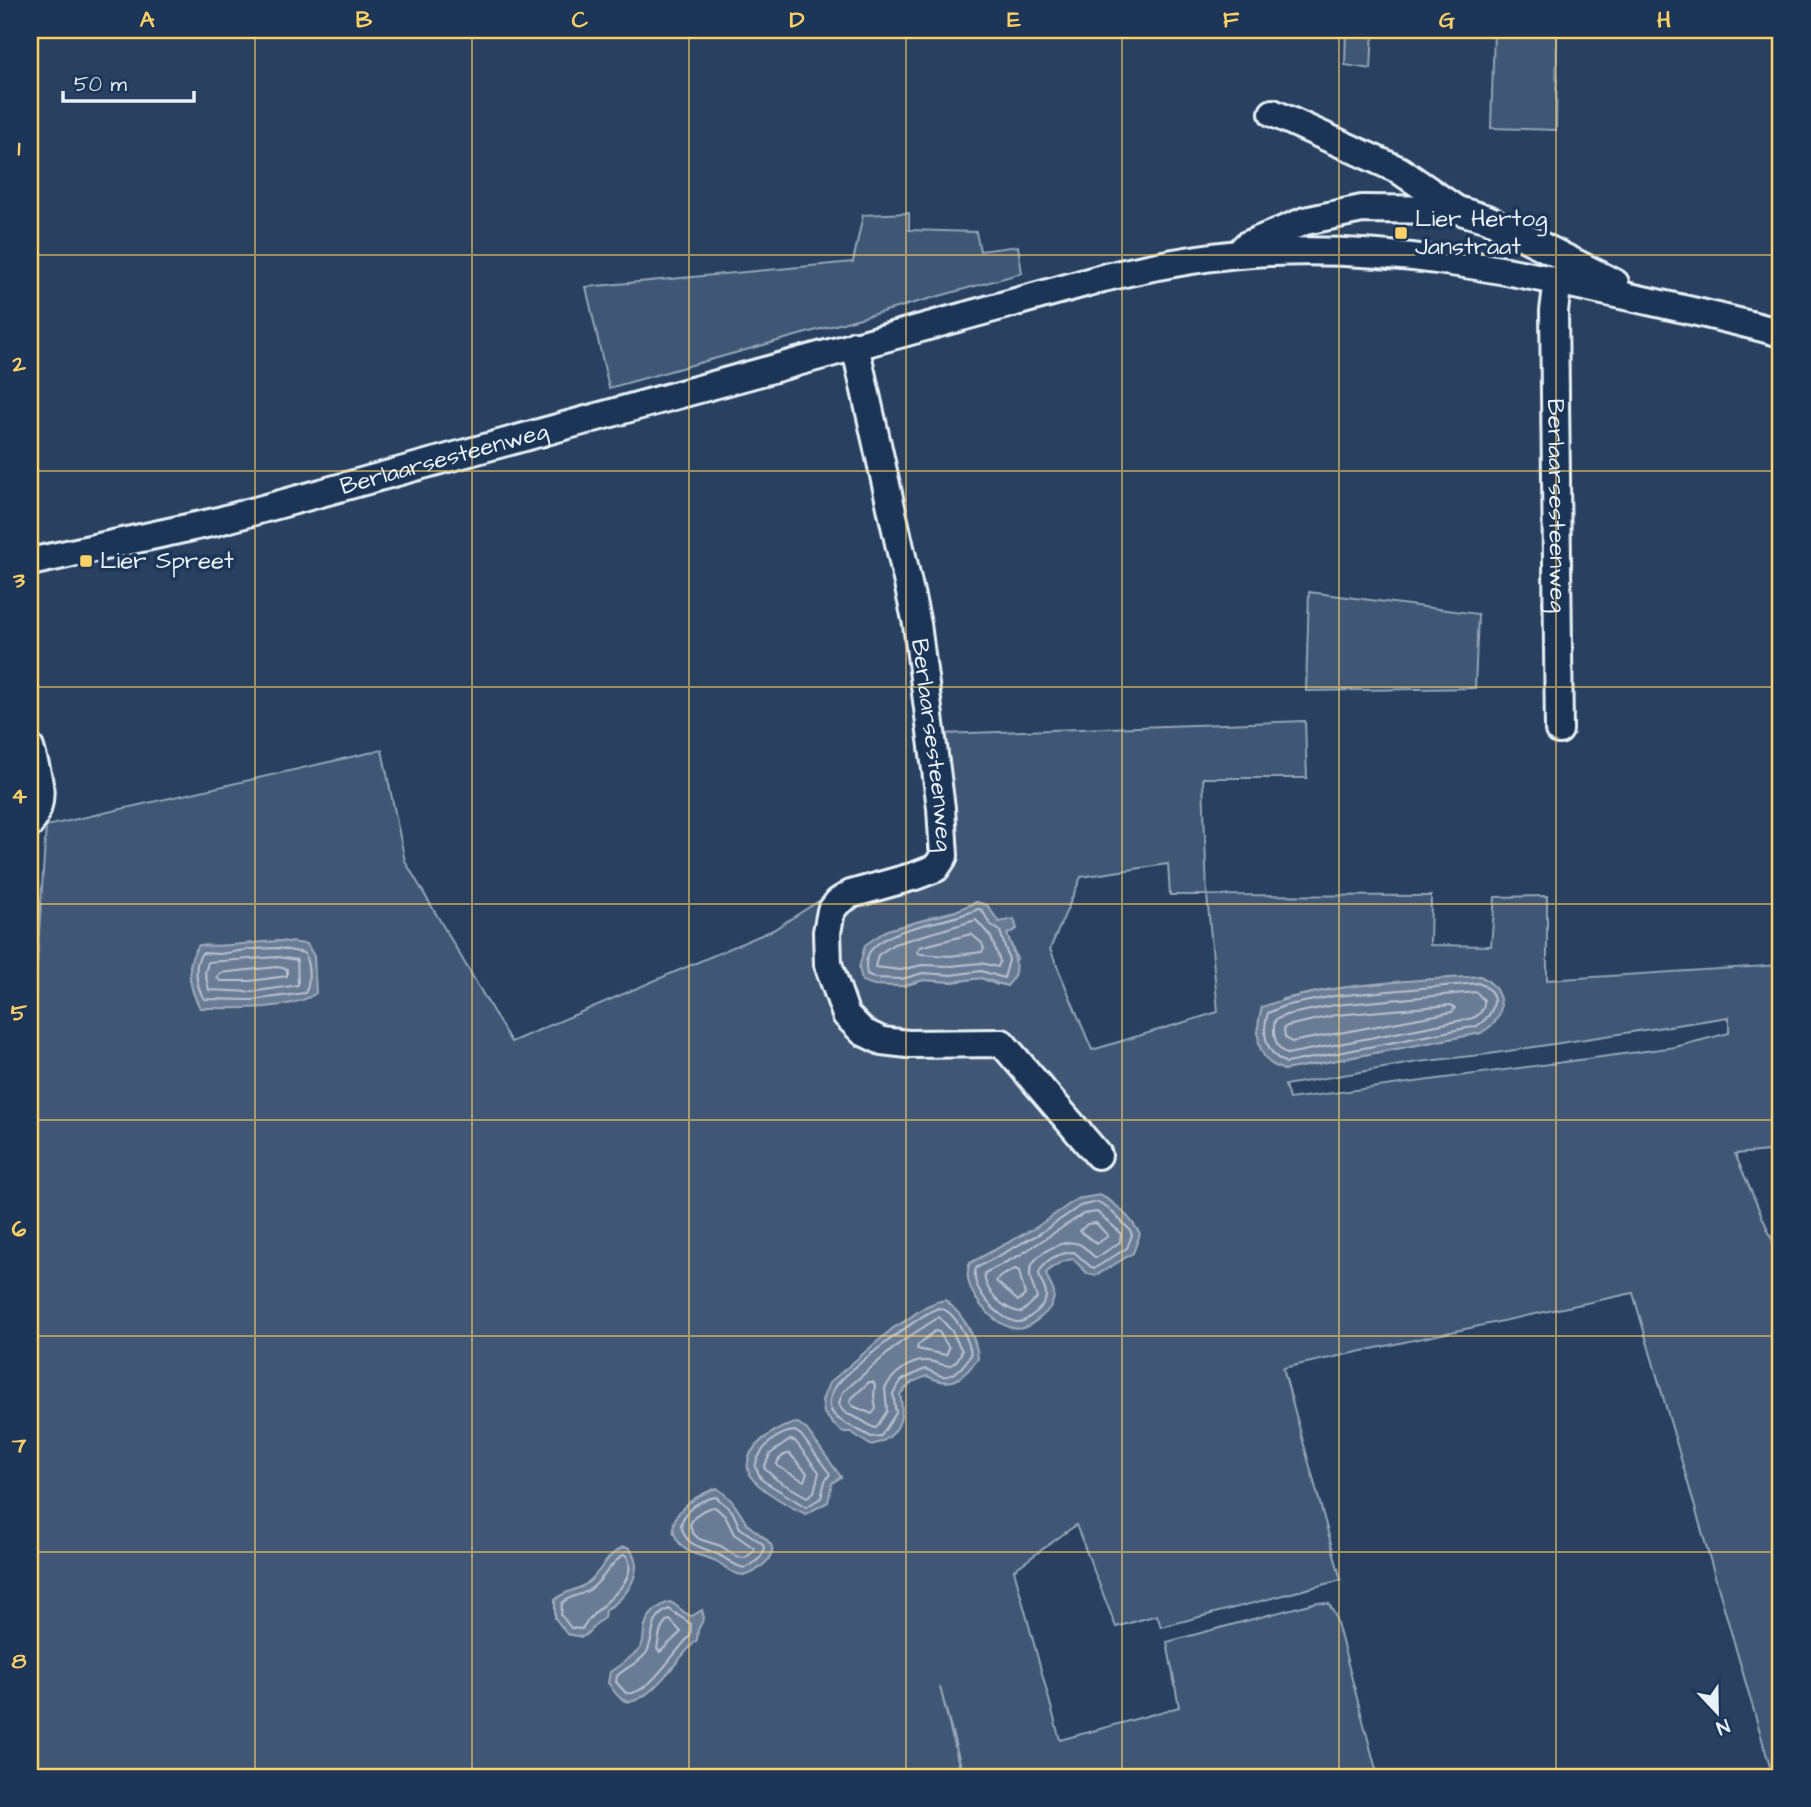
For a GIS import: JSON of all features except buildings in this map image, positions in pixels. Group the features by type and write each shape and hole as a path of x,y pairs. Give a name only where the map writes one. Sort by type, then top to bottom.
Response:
{"street":[{"name":"Berlaarsesteenweg","path":"1273,113 1399,170 1457,210"},
{"name":"Berlaarsesteenweg","path":"1237,255 1247,245 1305,221 1362,209 1457,210 1488,219 1654,302"},
{"name":"Berlaarsesteenweg","path":"30,562 228,518 1103,278 1150,267 1237,255 1314,251 1416,255 1490,266 1781,333"},
{"name":"Berlaarsesteenweg","path":"1558,281 1554,311 1554,351 1559,730"},
{"name":"Berlaarsesteenweg","path":"855,345 917,624 941,808 944,856 936,868 851,894 838,902 831,911 827,932 828,964 835,988 846,1015 863,1031 882,1041 908,1044 1002,1043 1098,1154"},
{"path":"30,748 41,788 36,815 30,824"}],"shaded area":[{"path":"1346,30 1373,30 1371,69 1345,65"},
{"path":"1494,30 1557,30 1556,130 1491,128"},
{"path":"909,213 909,230 976,232 980,251 1018,246 1022,273 609,388 586,287 853,262 863,215"},
{"path":"1309,592 1478,614 1475,688 1306,691"},
{"path":"1305,721 1307,778 1203,778 1207,895 1431,896 1430,945 1491,946 1495,897 1547,896 1547,980 1781,965 1781,1150 1735,1154 1774,1244 1781,1243 1781,1777 1773,1777 1633,1293 1283,1368 1341,1580 1161,1627 1157,1615 1116,1627 1076,1525 1014,1570 1060,1740 1179,1707 1167,1642 1317,1602 1329,1604 1335,1615 1378,1777 964,1777 940,1687 962,1777 30,1777 30,1070 46,826 382,750 405,861 511,1042 773,930 830,894 938,855 941,734","holes":["1168,864 1170,895 1207,895 1218,1012 1092,1050 1050,949 1081,877","976,902 987,905 1007,934 1017,959 997,985 981,978 952,982 924,980 903,986 874,985 930,917 956,911","1480,976 1495,1022 1480,1033 1284,1070 1282,999 1332,989","1729,1017 1729,1033 1675,1047 1289,1099 1285,1085 1418,1062 1489,1054"]}],"water":[{"path":"976,902 987,905 999,922 1014,919 1017,929 1007,934 1016,968 1007,986 981,978 952,982 924,980 903,986 874,985 862,981 859,968 865,945 887,930 956,911"},
{"path":"279,941 307,944 314,956 316,993 306,999 277,1006 200,1008 190,976 191,960 199,945"},
{"path":"1480,976 1496,990 1501,1002 1501,1009 1493,1024 1481,1033 1284,1070 1269,1062 1261,1050 1258,1028 1262,1007 1341,988"},
{"path":"1100,1195 1123,1212 1140,1234 1133,1253 1097,1275 1088,1274 1073,1259 1055,1265 1046,1273 1054,1293 1052,1303 1044,1314 1025,1327 1017,1329 1004,1325 986,1312 969,1283 970,1263 1035,1228 1077,1199"},
{"path":"945,1300 963,1319 972,1334 978,1359 972,1366 961,1377 950,1382 927,1376 912,1382 900,1394 902,1412 897,1427 879,1442 870,1445 833,1424 824,1413 822,1400 829,1383 893,1328 924,1308"},
{"path":"798,1423 807,1430 841,1477 832,1483 828,1502 806,1514 758,1484 749,1473 748,1464 750,1455 763,1439 781,1428"},
{"path":"717,1488 733,1503 749,1526 771,1545 770,1557 754,1572 736,1574 716,1561 685,1549 676,1539 673,1529 680,1511 697,1497"},
{"path":"623,1547 629,1548 636,1565 627,1592 605,1610 604,1618 585,1635 582,1637 567,1634 555,1618 555,1600 587,1583 616,1551"},
{"path":"670,1602 692,1616 702,1610 704,1618 697,1640 652,1690 642,1698 623,1700 608,1683 610,1672 639,1649 650,1616"}],"place":[{"name":"Lier Hertog Janstraat","path":"1401,233"},
{"name":"Lier Spreet","path":"86,561"}]}
